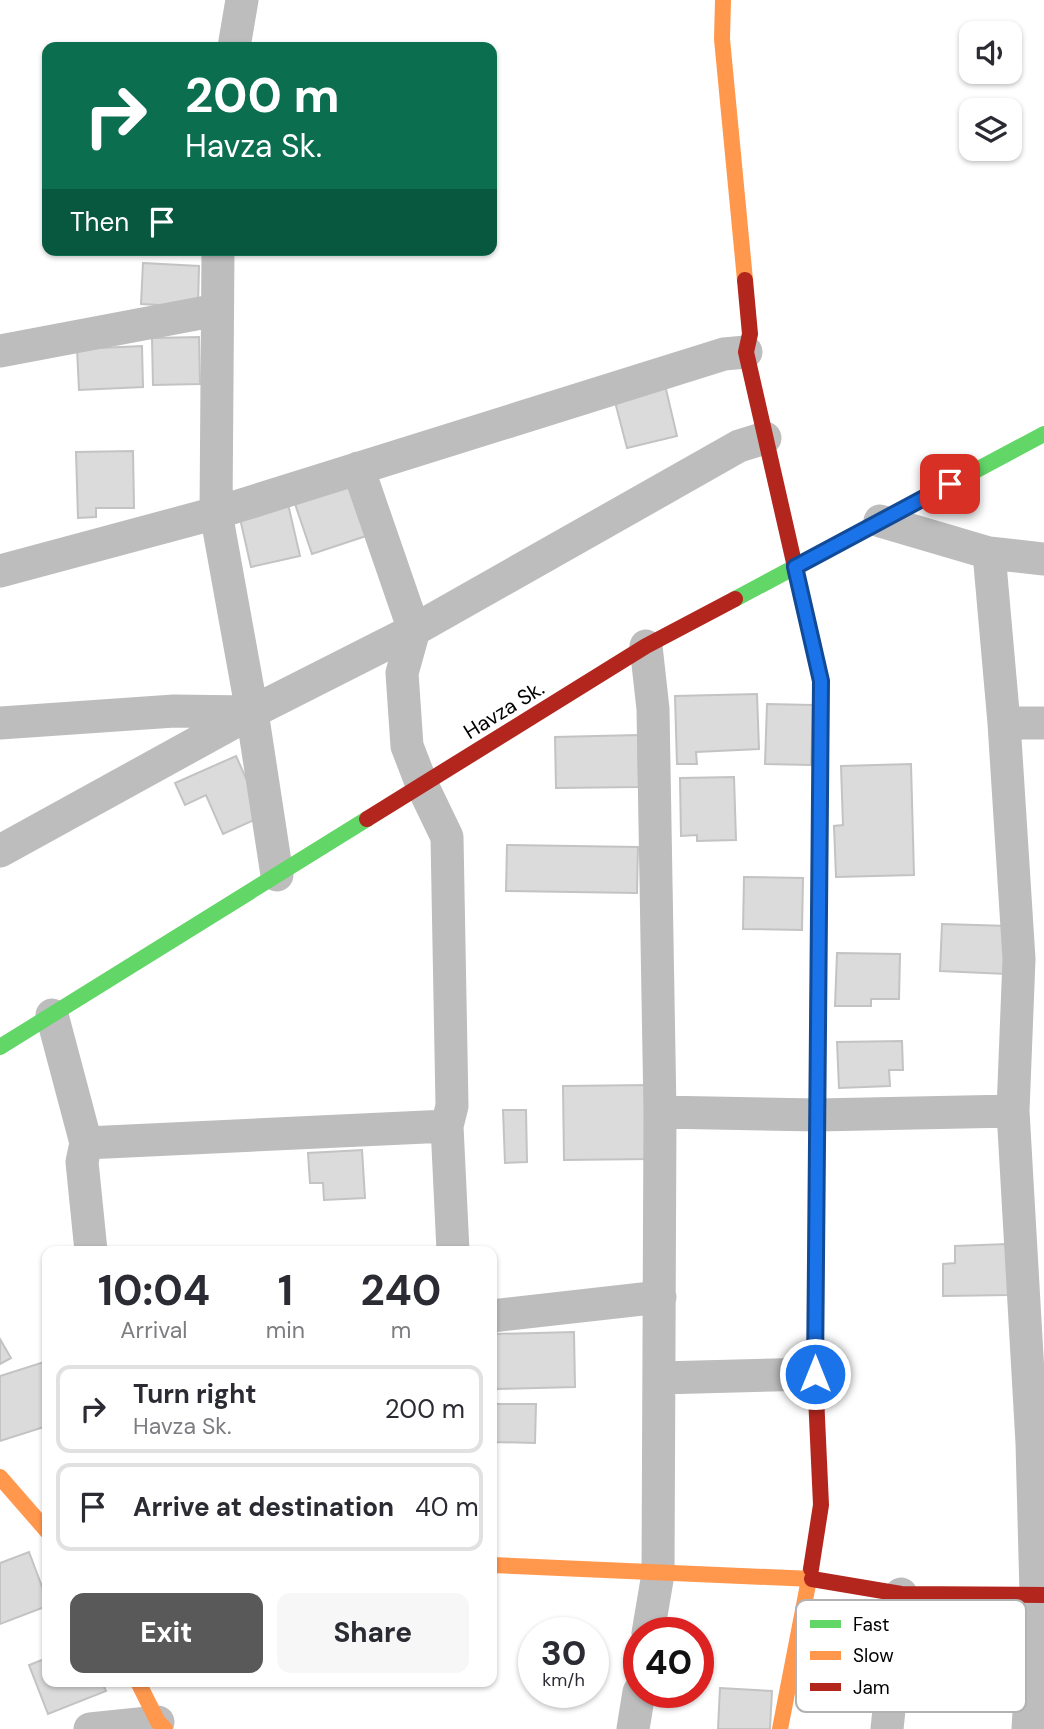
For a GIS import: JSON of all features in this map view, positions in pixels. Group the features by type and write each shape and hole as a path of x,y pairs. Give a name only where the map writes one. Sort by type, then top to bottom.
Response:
{"street":[{"path":"235,42 242,0"},
{"path":"723,0 722,39 750,334 746,352 821,681 815,1374 821,1505 806,1600"},
{"path":"218,256 216,513 252,712 277,875"},
{"path":"0,351 217,310"},
{"path":"0,571 216,513 723,354 746,352"},
{"name":"Havza Sk.","path":"1,1043 52,1015 646,646 1044,434"},
{"path":"0,851 252,712 414,630 738,446 765,438"},
{"path":"358,468 414,630 402,673 407,746 447,837 452,1106 447,1126 453,1246"},
{"path":"880,521 989,553 1044,559"},
{"path":"989,553 1004,723 1032,959 1013,1111 1032,1201 1038,1443 1040,1594 1028,1729"},
{"path":"646,646 653,709 660,1112 658,1574 651,1617"},
{"path":"0,723 174,712 252,712"},
{"path":"1004,723 1044,723"},
{"path":"52,1015 86,1143 82,1162 90,1246"},
{"path":"660,1112 817,1115 1013,1111"},
{"path":"86,1143 447,1126"},
{"path":"497,1315 660,1297"},
{"path":"660,1378 815,1374"},
{"path":"0,1477 42,1525"},
{"path":"497,1565 810,1579 901,1594 1040,1594"},
{"path":"900,1600 901,1594"},
{"path":"780,1729 796,1649"},
{"path":"90,1729 161,1726 141,1687"},
{"path":"633,1729 636,1708"}],"building":[{"path":"143,263 199,266 198,307 141,304"},
{"path":"199,337 200,384 153,385 152,338"},
{"path":"142,346 143,387 79,390 77,349"},
{"path":"665,385 677,436 627,448 614,398"},
{"path":"133,451 134,508 96,508 96,517 78,518 76,452"},
{"path":"357,480 375,533 312,554 294,501"},
{"path":"288,504 300,556 251,567 239,514"},
{"path":"757,694 759,749 696,752 697,764 677,764 675,696"},
{"path":"767,704 813,705 811,765 765,764"},
{"path":"638,735 639,787 556,788 555,737"},
{"path":"236,756 263,816 223,834 206,795 185,805 175,783"},
{"path":"911,764 914,875 836,877 834,826 843,825 841,766"},
{"path":"734,777 736,840 697,841 697,835 681,836 680,778"},
{"path":"507,845 638,847 637,893 506,891"},
{"path":"744,877 803,878 802,930 743,929"},
{"path":"942,924 1009,926 1007,974 940,971"},
{"path":"837,953 900,954 899,999 871,999 871,1006 835,1006"},
{"path":"902,1041 903,1070 889,1070 890,1086 839,1088 837,1042"},
{"path":"649,1085 650,1159 564,1160 563,1086"},
{"path":"503,1110 526,1110 527,1162 505,1163"},
{"path":"362,1150 365,1198 324,1200 323,1183 310,1183 308,1153"},
{"path":"1007,1244 1009,1295 943,1296 943,1264 955,1263 955,1246"},
{"path":"574,1332 575,1387 497,1389 497,1334"},
{"path":"0,1339 11,1358 0,1364"},
{"path":"42,1363 42,1428 0,1441 0,1376"},
{"path":"497,1404 536,1404 535,1443 497,1442"},
{"path":"29,1552 42,1587 42,1608 0,1624 0,1563"},
{"path":"42,1660 42,1687 104,1687 106,1691 48,1714 29,1665"},
{"path":"720,1688 772,1691 770,1729 718,1729"}],"traffic: fast":[{"path":"735,599 1044,434"},
{"path":"0,1047 367,819"}],"traffic: slow":[{"path":"723,0 722,39 745,280"},
{"path":"818,981 821,698"},
{"path":"0,1477 42,1525"},
{"path":"497,1565 812,1579"},
{"path":"805,1600 811,1569"},
{"path":"780,1729 796,1646"},
{"path":"140,1687 158,1722 165,1729"}],"traffic: jam":[{"path":"745,280 750,334 746,352 821,681 821,698"},
{"path":"367,819 646,646 735,599"},
{"path":"811,1569 821,1505 815,1374 818,981"},
{"path":"812,1579 901,1594 1044,1595"}],"route":[{"path":"815,1374 821,681 795,567 950,484"}]}
